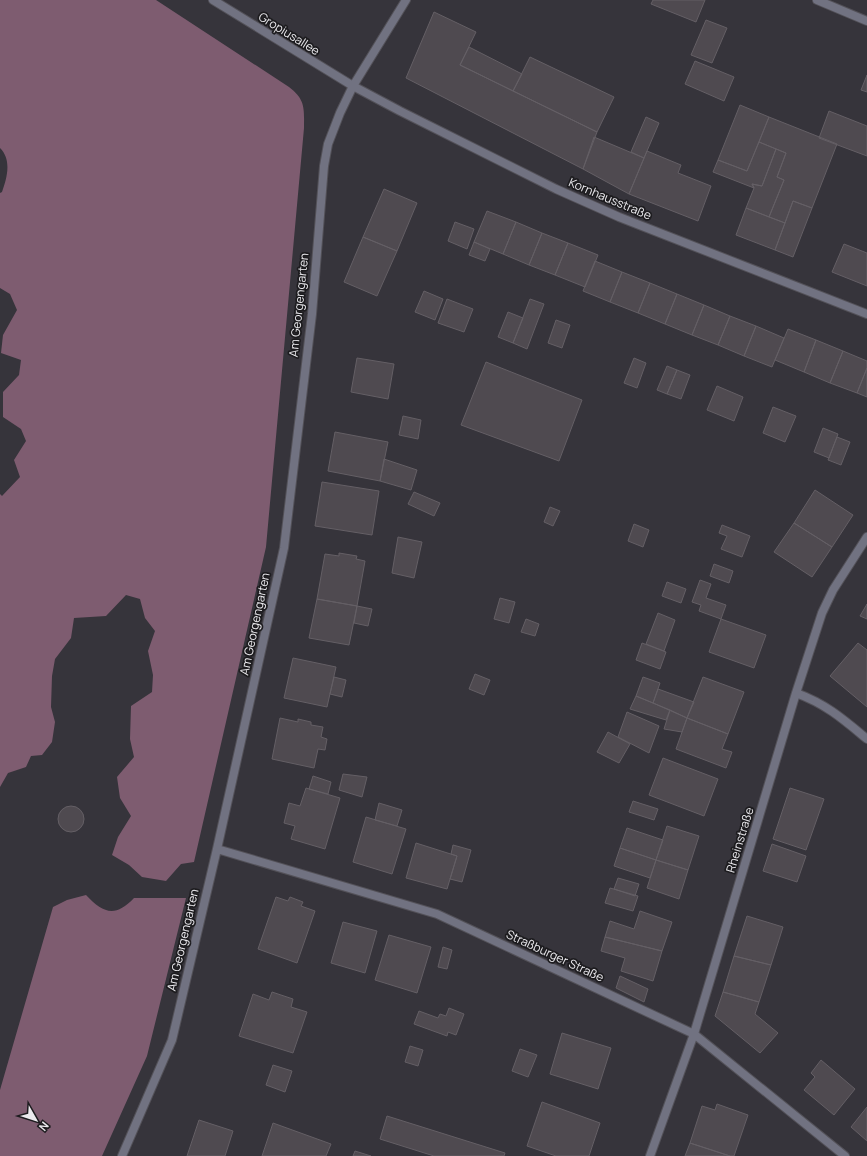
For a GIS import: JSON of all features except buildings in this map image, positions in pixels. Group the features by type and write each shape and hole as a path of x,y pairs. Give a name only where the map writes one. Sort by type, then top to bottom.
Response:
{"street":[{"name":"Gropiusallee","path":"213,0 353,86"},
{"name":"Am Georgengarten","path":"122,1156 172,1040 217,849 284,548 312,314 324,166 328,144 333,129 353,86 406,0"},
{"path":"817,0 867,21"},
{"name":"Kornhausstraße","path":"353,86 383,103 556,189 619,217 867,314"},
{"name":"Rheinstraße","path":"650,1156 694,1034 796,693 822,613 845,570 867,537"},
{"path":"796,693 811,698 830,709 867,739"},
{"name":"Straßburger Straße","path":"217,849 437,914 694,1034 845,1156"}],"shaded area":[{"path":"0,0 156,0 289,87 299,96 303,105 304,128 266,547 194,862 181,864 166,881 142,877 129,865 112,855 118,837 131,816 120,798 117,777 134,757 130,739 131,706 152,692 153,675 148,651 155,631 145,618 140,599 126,595 106,616 74,618 71,638 55,659 52,676 51,707 55,722 52,742 42,755 31,756 26,767 8,773 0,787 0,494 2,496 20,477 14,460 26,441 21,429 3,417 3,392 19,375 21,360 1,353 3,335 17,310 10,294 0,288 0,193 4,187 7,175 7,164 4,153 0,148"},
{"path":"86,895 98,906 109,911 115,911 121,908 134,898 186,898 147,1056 102,1156 0,1156 0,1090 53,907 67,900"}]}
